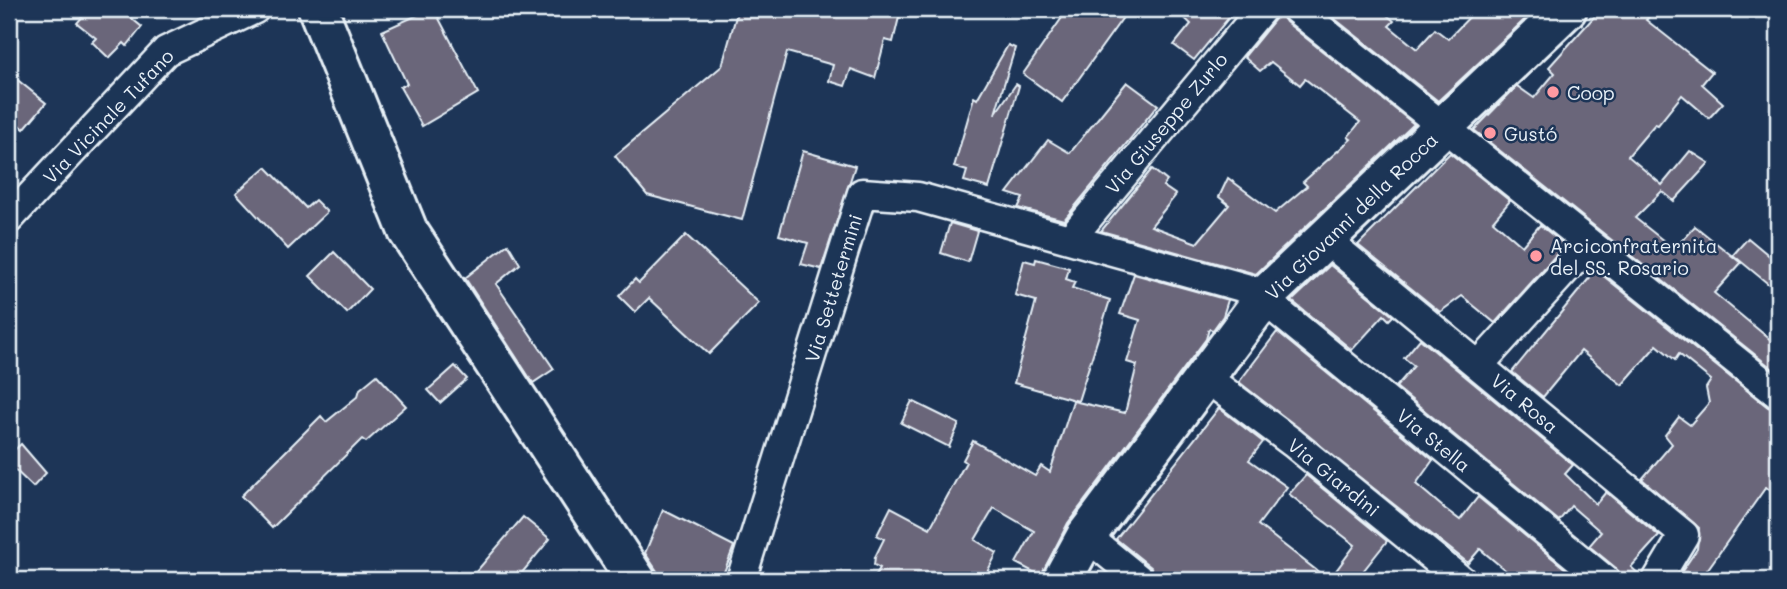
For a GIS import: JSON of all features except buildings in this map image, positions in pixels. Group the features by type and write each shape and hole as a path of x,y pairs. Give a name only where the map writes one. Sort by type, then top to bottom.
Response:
{"street":[{"name":"Via Vicinale Tufano","path":"9,219 166,51 256,9"},
{"path":"318,9 408,231 636,580"},
{"name":"Via Giuseppe Zurlo","path":"1071,238 1262,9"},
{"name":"Via Giovanni della Rocca","path":"1062,580 1086,536 1265,296 1567,9"},
{"path":"1302,11 1444,128 1778,394"},
{"name":"Via Settetermini","path":"741,580 862,193 918,197 1071,238 1265,296"},
{"name":"Via Rosa","path":"1325,239 1684,535 1657,580"},
{"path":"1480,365 1589,244"},
{"name":"Via Stella","path":"1265,296 1605,580"},
{"name":"Via Giardini","path":"1205,377 1293,443 1461,580"},
{"path":"1086,536 1140,580"}],"place":[{"name":"Coop","path":"1553,92"},
{"name":"Gustó","path":"1490,133"},
{"name":"Arciconfraternita del SS. Rosario","path":"1536,256"}]}
